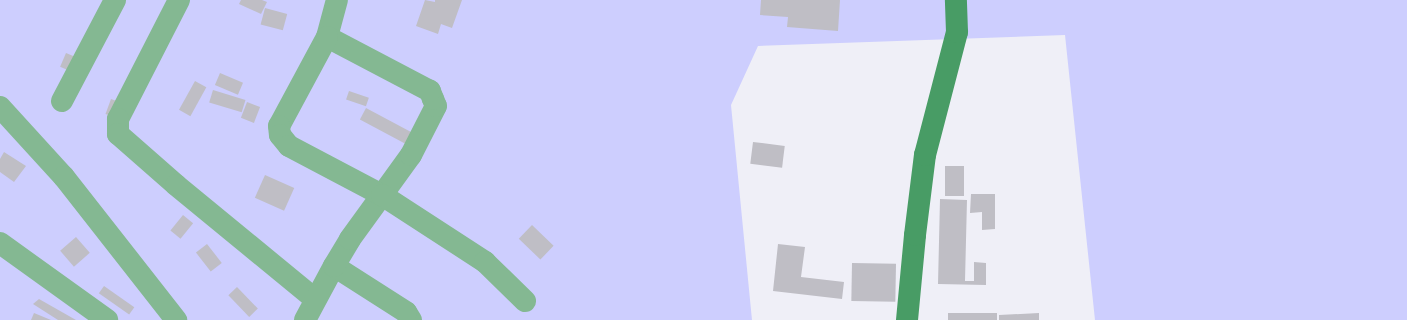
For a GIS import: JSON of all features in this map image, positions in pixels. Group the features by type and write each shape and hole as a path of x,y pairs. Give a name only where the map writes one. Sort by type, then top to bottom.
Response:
{"main road":[{"path":"907,320 915,235 925,155 957,32 956,0"}],"street":[{"path":"62,101 115,0"},
{"path":"179,0 118,118 118,134 176,185 315,299"},
{"path":"337,0 328,37 279,126 280,135 289,146 382,196 485,262 525,301"},
{"path":"305,320 315,299 350,239 411,155 436,106 430,91 328,37"},
{"path":"0,107 64,177 174,320"},
{"path":"0,243 107,320"},
{"path":"334,266 406,312 412,320"}],"shaded area":[{"path":"0,0 1407,0 1407,320 1095,320 1065,35 758,46 731,105 752,320 0,320"}],"building":[{"path":"241,0 262,0 267,2 261,14 239,4"},
{"path":"425,0 435,2 435,0 462,0 452,28 441,24 438,34 416,26"},
{"path":"761,0 840,0 838,31 787,27 788,17 760,15"},
{"path":"265,8 287,14 283,30 261,24"},
{"path":"66,53 78,58 72,72 60,67"},
{"path":"220,73 243,83 238,95 215,85"},
{"path":"195,81 206,87 190,116 179,110"},
{"path":"213,90 246,100 242,112 209,102"},
{"path":"349,91 369,98 366,106 346,100"},
{"path":"111,99 122,103 117,118 106,114"},
{"path":"247,102 260,107 254,123 241,118"},
{"path":"366,108 412,132 406,144 360,119"},
{"path":"753,142 785,146 782,168 750,164"},
{"path":"4,152 26,166 14,182 0,172 0,159"},
{"path":"945,166 964,166 964,196 945,196"},
{"path":"265,175 294,188 284,211 255,198"},
{"path":"971,194 995,194 995,229 982,230 982,212 970,213"},
{"path":"940,199 967,200 965,281 974,281 974,262 986,263 986,285 938,284"},
{"path":"183,215 193,223 181,239 170,231"},
{"path":"532,225 554,246 540,260 519,239"},
{"path":"76,237 90,253 74,267 60,251"},
{"path":"207,244 222,263 211,272 196,253"},
{"path":"778,244 805,247 801,277 844,282 842,299 773,291"},
{"path":"852,263 896,264 895,302 851,301"},
{"path":"104,286 134,307 129,315 99,293"},
{"path":"237,287 258,309 249,317 228,295"},
{"path":"39,299 76,320 58,320 33,304"},
{"path":"34,313 51,320 31,320"},
{"path":"948,313 997,313 997,320 948,320"},
{"path":"1039,313 1039,320 999,320 999,315"}]}
